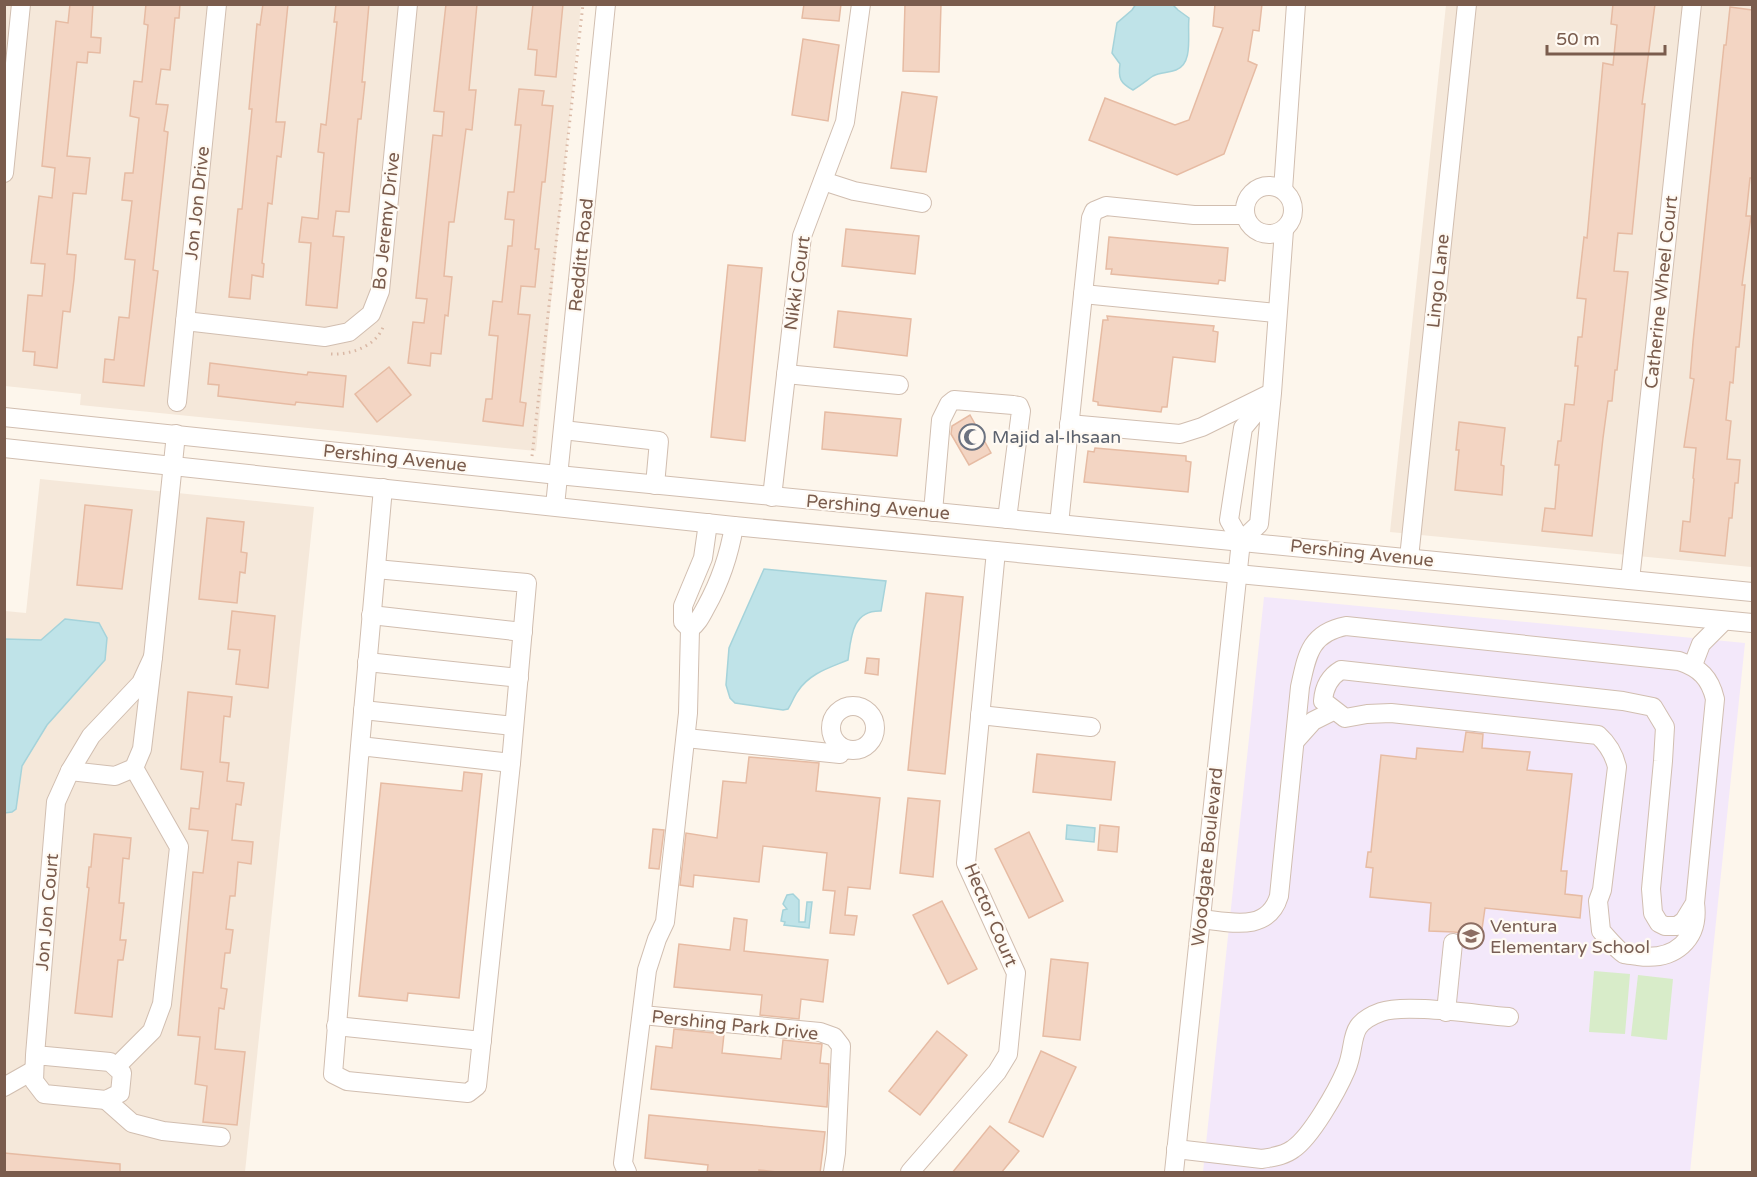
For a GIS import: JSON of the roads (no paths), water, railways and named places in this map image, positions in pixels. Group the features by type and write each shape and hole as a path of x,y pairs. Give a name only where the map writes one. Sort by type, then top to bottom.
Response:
{"street":[{"path":"4,173 21,4"},
{"name":"Jon Jon Drive","path":"177,402 217,4"},
{"name":"Bo Jeremy Drive","path":"185,321 325,337 349,332 371,314 380,291 408,4"},
{"name":"Redditt Road","path":"555,506 606,4"},
{"name":"Nikki Court","path":"772,497 802,236 845,122 861,4"},
{"path":"1283,190 1296,4"},
{"name":"Lingo Lane","path":"1409,558 1467,4"},
{"name":"Catherine Wheel Court","path":"1630,580 1692,4"},
{"path":"823,181 854,191 922,203"},
{"path":"1272,393 1243,428 1229,520 1241,541 1259,524 1272,393 1276,313 1284,230 1293,218 1294,210 1288,195 1283,190 1267,186 1259,188 1247,199 1245,215 1248,223 1260,233 1269,235 1284,230"},
{"path":"1059,524 1091,218 1094,211 1106,206 1194,215 1245,215"},
{"path":"1083,294 1276,313"},
{"path":"786,374 899,385"},
{"path":"1069,424 1180,434 1202,427 1272,393"},
{"path":"933,512 941,420 954,399 1019,406 1021,411 1007,519"},
{"name":"Pershing Avenue","path":"4,417 772,497 1752,592"},
{"path":"563,430 659,441 656,485"},
{"name":"Jon Jon Court","path":"134,768 142,749 176,434"},
{"name":"Pershing Avenue","path":"4,448 734,526 1752,623"},
{"path":"376,569 527,583 511,763 477,1086 468,1093 347,1081 333,1074 367,662 383,488"},
{"name":"Pershing Park Drive","path":"627,1173 623,1163 647,970 665,922 686,738 690,629 683,622 683,606 703,558 708,523"},
{"path":"690,629 698,623 717,587 729,554 734,526"},
{"name":"Woodgate Boulevard","path":"1174,1173 1241,541"},
{"name":"Hector Court","path":"910,1173 997,1072 1008,1053 1016,973 966,863 996,551"},
{"path":"696,577 717,587"},
{"path":"372,615 523,632"},
{"path":"1693,665 1701,644 1724,621"},
{"path":"1201,919 1255,922 1276,908 1300,687 1305,665 1314,643 1331,629 1346,626 1679,661 1693,665 1711,684 1715,699 1695,903 1697,917 1691,935 1674,951 1652,958 1624,954 1601,931 1598,901 1602,890 1617,767 1615,757 1598,735 1391,713 1345,718 1323,701 1324,691 1332,675 1341,670 1623,701 1653,707 1665,727 1664,761 1651,889 1653,913 1659,923 1665,926 1677,926 1684,921 1695,903"},
{"name":"Jon Jon Court","path":"35,1062 56,802 70,771 91,736 141,683 153,657"},
{"path":"367,662 519,678"},
{"path":"363,711 514,726"},
{"path":"1296,740 1313,721 1333,711"},
{"path":"980,715 1091,727"},
{"path":"686,738 840,753 840,746"},
{"path":"360,746 511,763"},
{"path":"70,771 115,776 134,768 179,847 162,1004 152,1031 117,1066"},
{"path":"1446,1012 1453,943"},
{"path":"1176,1149 1262,1159 1276,1157 1292,1150 1310,1133 1342,1080 1347,1068 1355,1030 1362,1021 1382,1011 1400,1008 1509,1017"},
{"name":"Pershing Park Drive","path":"642,1015 820,1032 834,1037 841,1046 836,1153 832,1173"},
{"path":"336,1026 482,1041"},
{"path":"4,1087 35,1062 110,1062 122,1073 120,1093 106,1100 44,1094 34,1081 35,1062"},
{"path":"106,1100 132,1123 163,1131 221,1137"}],"water":[{"path":"1136,4 1173,5 1189,18 1188,47 1182,67 1156,75 1133,90 1121,80 1120,64 1112,53 1117,23"},
{"path":"764,569 886,581 881,611 871,612 859,620 852,634 848,660 808,680 788,709 783,710 735,703 730,698 726,685 729,648"},
{"path":"65,619 99,623 107,638 105,660 47,725 22,766 16,809 5,813 5,639 41,640"},
{"path":"1067,825 1095,828 1094,842 1066,839"},
{"path":"793,894 799,900 799,922 805,922 807,902 812,902 809,928 784,925 785,922 781,921 783,910 787,909 783,904 787,895"}],"place":[{"name":"Majid al-Ihsaan","path":"972,437"},
{"name":"Ventura Elementary School","path":"1471,936"}]}
